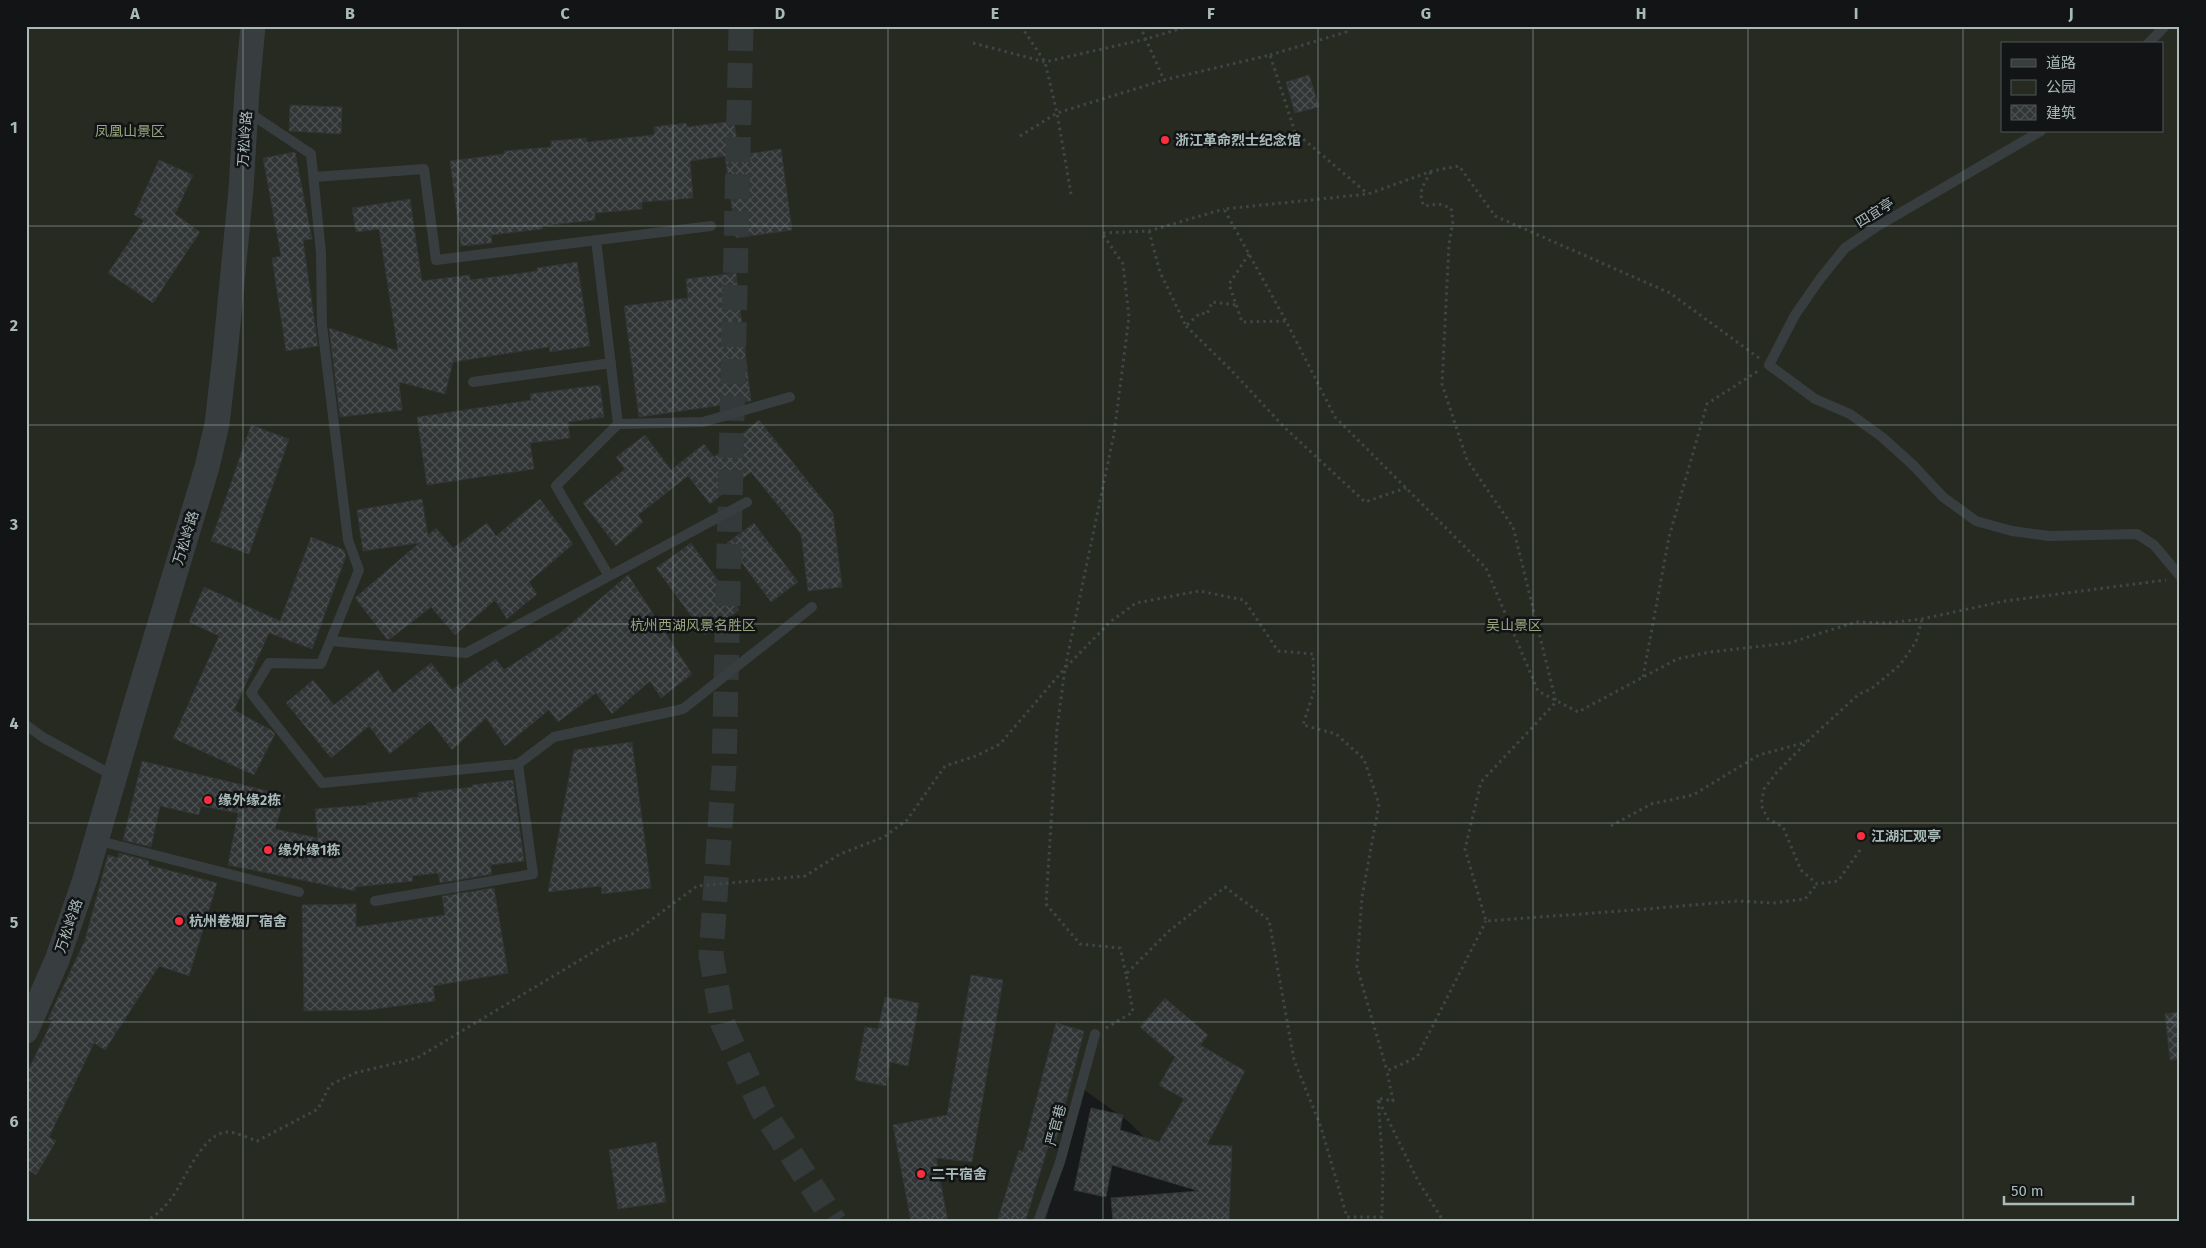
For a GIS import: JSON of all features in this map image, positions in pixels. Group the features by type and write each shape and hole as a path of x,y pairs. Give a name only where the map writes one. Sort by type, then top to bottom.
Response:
{"street":[{"name":"万松岭路","path":"26,1031 57,960 96,840 208,467 217,424 240,199 253,26"}],"lane":[{"path":"2150,42 2165,26"},
{"path":"247,112 311,154 321,253 322,325 348,540 359,570 321,664 269,663 251,693 322,783 518,764 554,737 683,709 812,607"},
{"name":"四宜亭","path":"1769,365 1795,315 1820,278 1845,248 1884,222 2039,132"},
{"path":"314,177 424,169 436,260 710,226"},
{"path":"596,240 618,424"},
{"path":"473,382 611,362"},
{"path":"1769,365 1815,399 1850,414 1882,437 1914,465 1944,497 1976,521 2012,531 2049,536 2137,534 2154,545 2175,578"},
{"path":"609,576 556,486 618,424 703,422 790,397"},
{"path":"331,641 466,653 747,502"},
{"path":"26,725 44,738 114,777"},
{"path":"375,902 533,874 518,764"},
{"path":"96,840 299,892"},
{"name":"严官巷","path":"1038,1222 1060,1162 1095,1034"}],"path":[{"path":"1021,26 1045,62 1057,113 1071,194"},
{"path":"1140,26 1164,80"},
{"path":"973,43 1045,62 1146,39 1189,26"},
{"path":"1020,136 1057,113 1164,80 1270,55 1346,32 1344,26"},
{"path":"1270,55 1295,132 1368,194"},
{"path":"1095,1034 1133,1012 1120,948 1080,944 1046,904 1057,729 1065,668 1114,434 1129,317 1123,264 1102,234 1149,231 1224,209 1368,194 1432,171 1459,166 1495,216 1670,293 1769,365 1707,404 1669,537 1643,677"},
{"path":"1432,171 1420,191 1420,198 1424,206 1440,204 1451,208 1452,221 1449,244 1442,384 1467,460 1513,527 1556,702"},
{"path":"1224,209 1335,417 1486,568 1538,691 1578,712 1677,659 1710,652 1789,643 1856,622 1922,619 2005,601 2175,578"},
{"path":"1149,231 1160,272 1186,326 1232,371 1285,428 1365,502 1406,488"},
{"path":"1249,254 1229,284 1242,322 1286,322"},
{"path":"1186,326 1200,313 1207,314 1212,302 1237,305"},
{"path":"145,1222 156,1216 173,1196 200,1152 215,1136 227,1132 257,1141 295,1122 318,1109 330,1085 355,1073 417,1058 610,942 632,934 697,886 805,876 840,854 884,837 907,820 945,766 976,756 1000,744 1065,668 1110,622 1136,603 1199,591 1244,600 1278,651 1313,654 1314,691 1303,725 1336,734 1364,759 1379,804 1362,897 1357,967 1387,1071 1393,1101 1378,1098"},
{"path":"1817,884 1801,870 1783,827 1768,819 1761,806 1764,789 1777,772 1807,742 1859,694 1871,689 1900,664 1916,642 1922,619"},
{"path":"1387,1071 1416,1057 1486,921 1465,849 1481,782 1556,702"},
{"path":"1611,826 1651,804 1693,796 1759,755 1807,742"},
{"path":"1486,921 1738,901 1774,903 1805,899 1817,884 1838,881 1860,850"},
{"path":"1126,974 1169,931 1225,887 1269,920 1294,1060 1321,1127 1347,1217 1382,1217 1383,1170 1378,1098"},
{"path":"1378,1098 1418,1181 1444,1222"}],"green space":[{"name":"吴山景区","path":"26,26 2180,26 2180,1222 1229,1222 1129,1122 1083,1089 1045,1222 26,1222"}],"building":[{"path":"1309,75 1319,107 1295,113 1286,82"},
{"path":"290,105 342,107 341,134 289,131"},
{"path":"734,121 739,155 781,149 792,230 736,238 725,156 690,161 693,198 642,202 642,209 595,213 595,220 542,226 542,229 491,235 492,243 461,246 450,161 504,154 504,151 551,147 551,141 586,138 587,142 654,135 654,127 686,123 687,127"},
{"path":"295,152 312,239 303,240 318,346 286,351 272,258 281,256 263,158"},
{"path":"159,160 193,175 175,214 200,232 153,303 108,273 144,220 134,215"},
{"path":"410,199 422,281 470,275 470,280 537,271 537,268 577,262 590,346 550,352 549,347 453,362 445,394 399,382 402,410 340,417 329,328 398,351 379,229 356,232 352,208"},
{"path":"736,273 751,401 639,417 624,306 688,298 686,279"},
{"path":"600,385 604,417 568,422 570,438 530,443 534,469 427,485 417,417 531,400 530,394"},
{"path":"759,420 833,513 842,587 808,591 801,534 751,472 710,504 688,476 638,515 643,522 616,546 583,503 625,469 616,457 645,435 671,470 704,444 714,457"},
{"path":"251,425 289,439 249,554 211,541"},
{"path":"422,499 428,535 436,528 453,548 487,523 496,536 540,499 573,544 529,582 537,594 507,619 495,600 455,635 431,607 390,639 387,639 355,598 419,543 363,551 357,510"},
{"path":"754,523 798,582 771,602 727,543"},
{"path":"311,537 344,550 346,556 312,649 269,633 234,710 275,734 254,775 173,738 219,636 189,622 204,587 280,621"},
{"path":"691,543 739,610 705,635 656,568"},
{"path":"628,575 692,674 661,698 650,681 612,714 596,693 558,722 549,710 505,746 486,718 452,750 430,721 390,754 369,726 331,758 286,703 313,680 334,705 378,670 393,693 431,663 452,690 496,659 504,670 559,634"},
{"path":"632,742 651,888 602,894 601,886 548,892 574,750"},
{"path":"142,761 285,795 275,829 318,838 315,809 367,805 367,803 419,797 418,793 473,787 472,785 513,780 524,861 490,865 492,874 440,883 438,873 412,876 413,881 355,887 355,891 228,865 238,813 201,806 199,815 160,806 151,847 123,840"},
{"path":"119,853 149,861 148,865 217,883 189,976 159,966 105,1050 94,1043 49,1137 56,1141 36,1175 26,1169 26,1075 52,1021 48,1019 85,940 108,855 118,858"},
{"path":"494,888 508,973 433,986 435,1001 368,1010 304,1011 302,905 356,904 356,927 445,915 442,896"},
{"path":"971,975 1003,980 972,1162 936,1158 948,1222 911,1222 893,1125 947,1115"},
{"path":"885,997 919,1003 908,1066 890,1062 886,1086 855,1080 865,1027 878,1029"},
{"path":"1165,998 1208,1035 1200,1045 1245,1071 1207,1145 1232,1146 1229,1222 1113,1222 1111,1198 1199,1191 1112,1165 1106,1197 1074,1190 1091,1108 1123,1115 1120,1130 1159,1142 1184,1099 1159,1085 1175,1057 1140,1027"},
{"path":"2180,1012 2180,1060 2170,1060 2165,1014"},
{"path":"1056,1023 1084,1031 1054,1148 1048,1147 1025,1222 997,1222 1019,1150 1023,1152"},
{"path":"656,1142 666,1202 618,1209 609,1150"}],"tunnel":[{"path":"741,26 724,770 711,955 723,1024 762,1109 835,1222"}],"place":[{"name":"浙江革命烈士纪念馆","path":"1165,140"},
{"name":"缘外缘2栋","path":"208,800"},
{"name":"江湖汇观亭","path":"1861,836"},
{"name":"缘外缘1栋","path":"268,850"},
{"name":"杭州卷烟厂宿舍","path":"179,921"},
{"name":"二干宿舍","path":"921,1174"}],"park label":[{"name":"凤凰山景区","path":"130,131"},
{"name":"杭州西湖风景名胜区","path":"693,625"}]}
